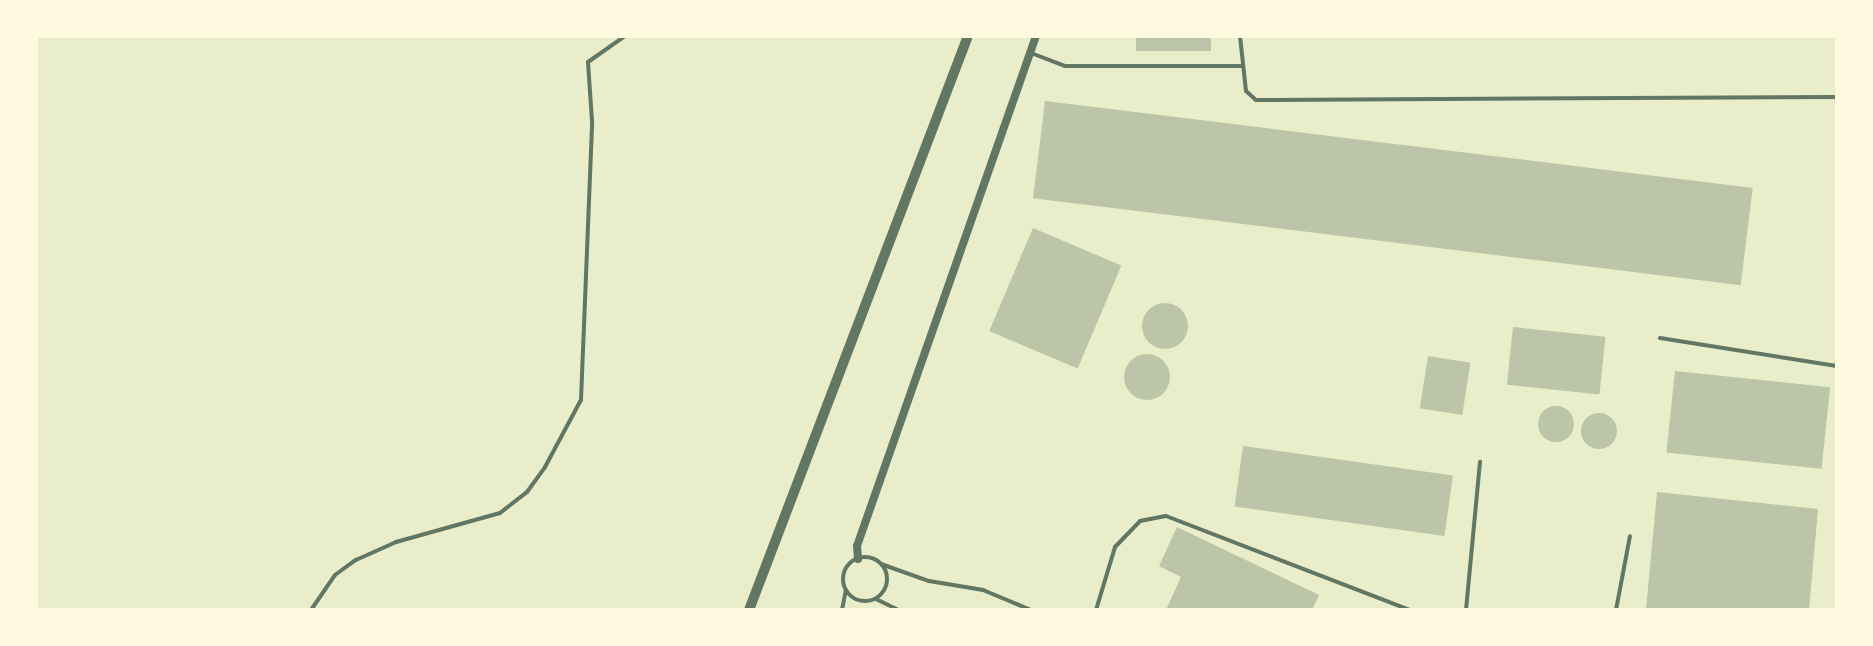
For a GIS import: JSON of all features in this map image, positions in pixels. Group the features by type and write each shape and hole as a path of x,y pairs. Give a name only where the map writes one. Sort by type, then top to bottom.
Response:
{"street":[{"path":"749,610 968,36"},
{"path":"858,559 857,546 1036,36"}],"lane":[{"path":"311,610 335,575 356,560 396,542 500,513 527,492 545,467 581,400 592,121 588,62 625,36"},
{"path":"1240,36 1246,91 1265,101 1837,97"},
{"path":"1030,52 1065,66 1242,66"},
{"path":"1660,338 1837,366"},
{"path":"1466,610 1480,462"},
{"path":"1096,610 1115,547 1140,521 1166,516 1409,610"},
{"path":"1616,610 1630,536"},
{"path":"842,610 846,590 845,571 858,559 929,581 983,590 1031,610"},
{"path":"876,599 887,584 881,564"},
{"path":"846,590 859,601 876,599 899,610"}],"building":[{"path":"1136,36 1211,36 1211,51 1136,51"},
{"path":"1045,101 1753,188 1741,285 1033,198"},
{"path":"1033,228 1121,266 1078,369 989,331"},
{"path":"1165,303 1181,310 1188,326 1181,342 1165,349 1149,342 1142,326 1149,310"},
{"path":"1513,327 1605,337 1599,394 1507,385"},
{"path":"1147,354 1163,361 1170,377 1163,393 1147,400 1131,393 1124,377 1131,361"},
{"path":"1428,356 1470,363 1462,415 1420,408"},
{"path":"1675,371 1830,387 1822,469 1666,453"},
{"path":"1556,406 1569,411 1574,424 1569,437 1556,442 1543,437 1538,424 1543,411"},
{"path":"1599,413 1612,418 1617,431 1612,444 1599,449 1586,444 1581,431 1586,418"},
{"path":"1243,446 1453,476 1444,536 1235,506"},
{"path":"1657,492 1818,509 1809,610 1646,610"},
{"path":"1177,527 1319,595 1312,610 1166,610 1181,577 1159,566"}]}
